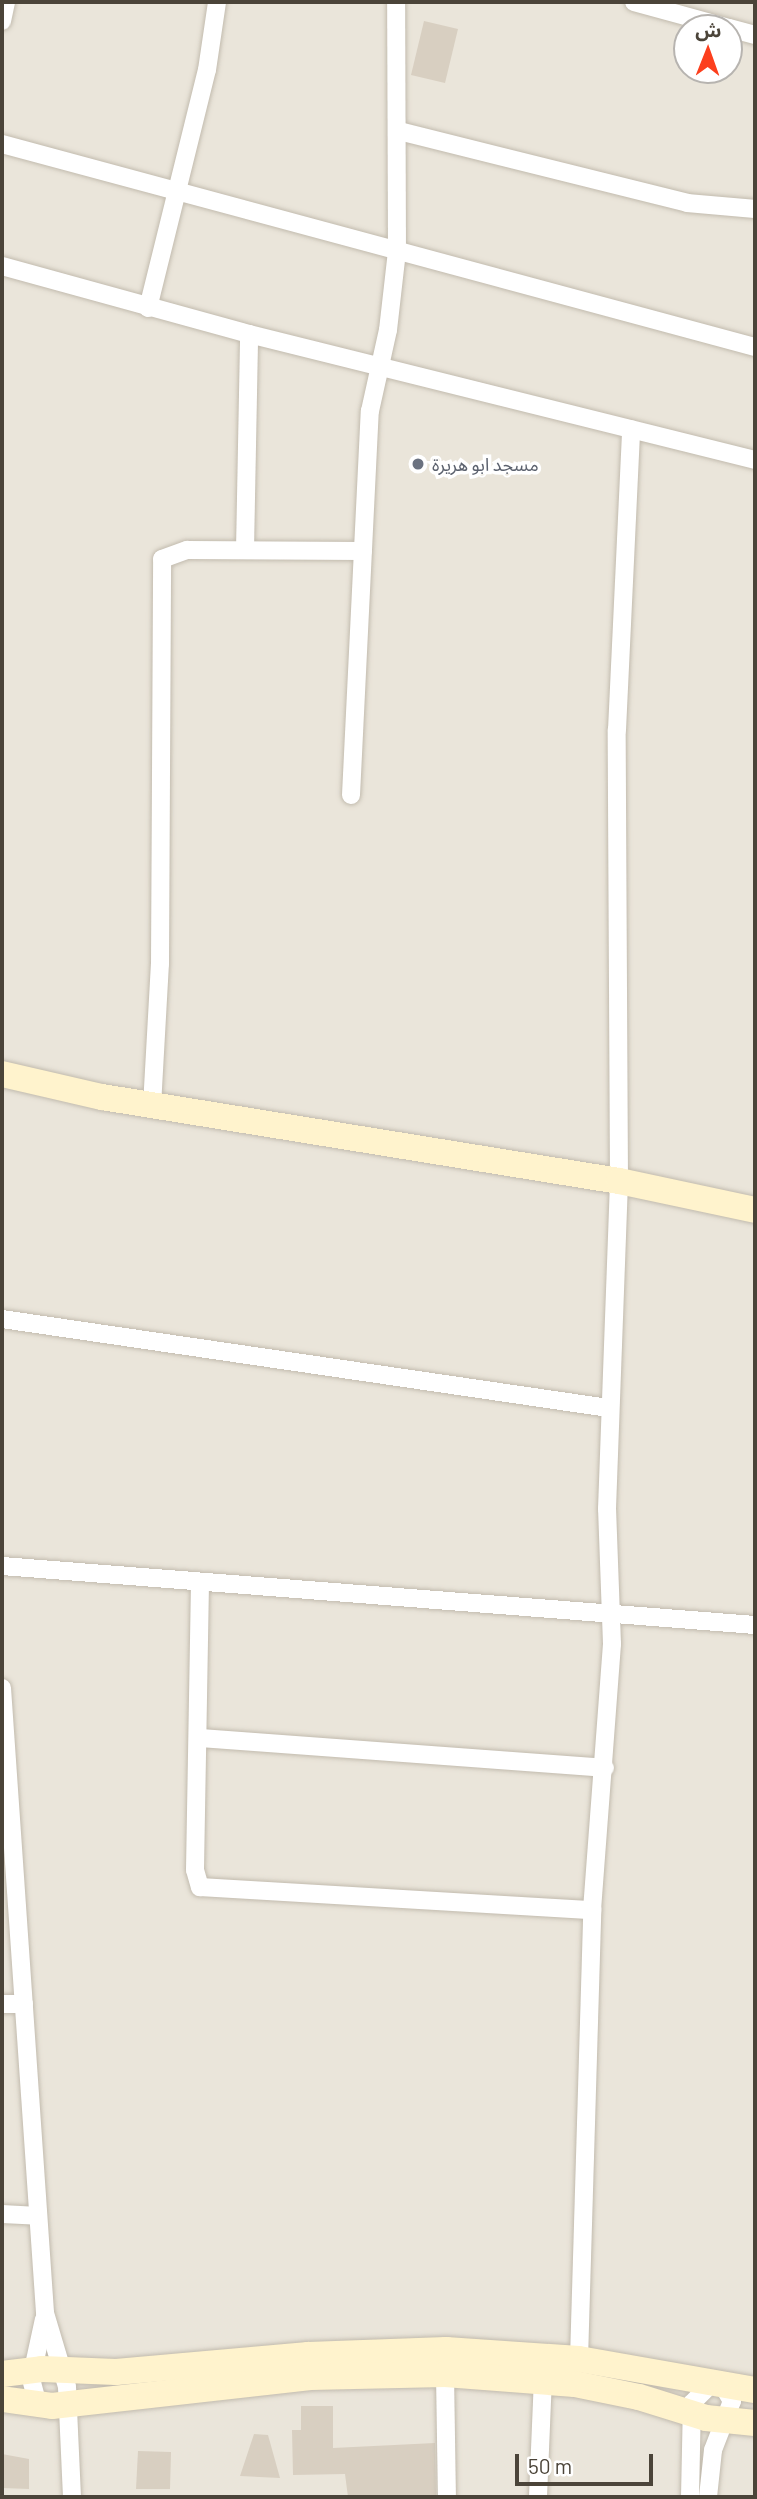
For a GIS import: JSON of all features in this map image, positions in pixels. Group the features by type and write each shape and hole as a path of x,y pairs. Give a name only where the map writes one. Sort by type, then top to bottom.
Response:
{"street":[{"path":"2,21 5,2"},
{"path":"148,308 207,70 217,2"},
{"path":"351,795 370,411 380,367 397,251 399,131 396,2"},
{"path":"634,2 678,14"},
{"path":"399,131 687,204 755,209"},
{"path":"2,144 755,347"},
{"path":"2,266 148,308 755,460"},
{"path":"245,550 249,334"},
{"path":"579,2359 592,1910 605,1768 612,1612 608,1408 619,1181 617,730 631,429"},
{"path":"152,1106 160,964 160,565 173,551 363,551"},
{"path":"2,1074 152,1106 619,1181 755,1210"},
{"path":"2,1319 608,1408"},
{"path":"2,1566 755,1625"},
{"path":"200,1583 195,1870 200,1887 592,1910"},
{"path":"2,1688 4,1752 45,2313 63,2370 72,2497"},
{"path":"199,1738 605,1768"},
{"path":"2,2004 24,2004"},
{"path":"2,2214 38,2216"},
{"path":"37,2405 32,2370 45,2313"},
{"path":"2,2374 32,2370 116,2372 400,2350 579,2359 755,2390"},
{"path":"2,2399 37,2405 67,2405 310,2377 445,2375 543,2380 618,2392 724,2421 755,2423"},
{"path":"445,2375 447,2497"},
{"path":"538,2497 543,2380"},
{"path":"690,2497 691,2414 697,2394 718,2382"},
{"path":"708,2497 713,2450 732,2401 718,2382"}],"shaded area":[{"path":"2,2 755,2 755,2497 2,2497"}],"building":[{"path":"424,21 458,29 445,83 411,75"},
{"path":"301,2406 333,2406 333,2448 435,2443 436,2497 348,2497 345,2474 293,2475 292,2430 301,2430"},
{"path":"254,2434 268,2435 280,2478 240,2476"},
{"path":"138,2451 171,2452 170,2489 136,2489"},
{"path":"2,2454 29,2459 29,2489 2,2488"}],"place":[{"name":"مسجد ابو هريرة","path":"418,464"}]}
